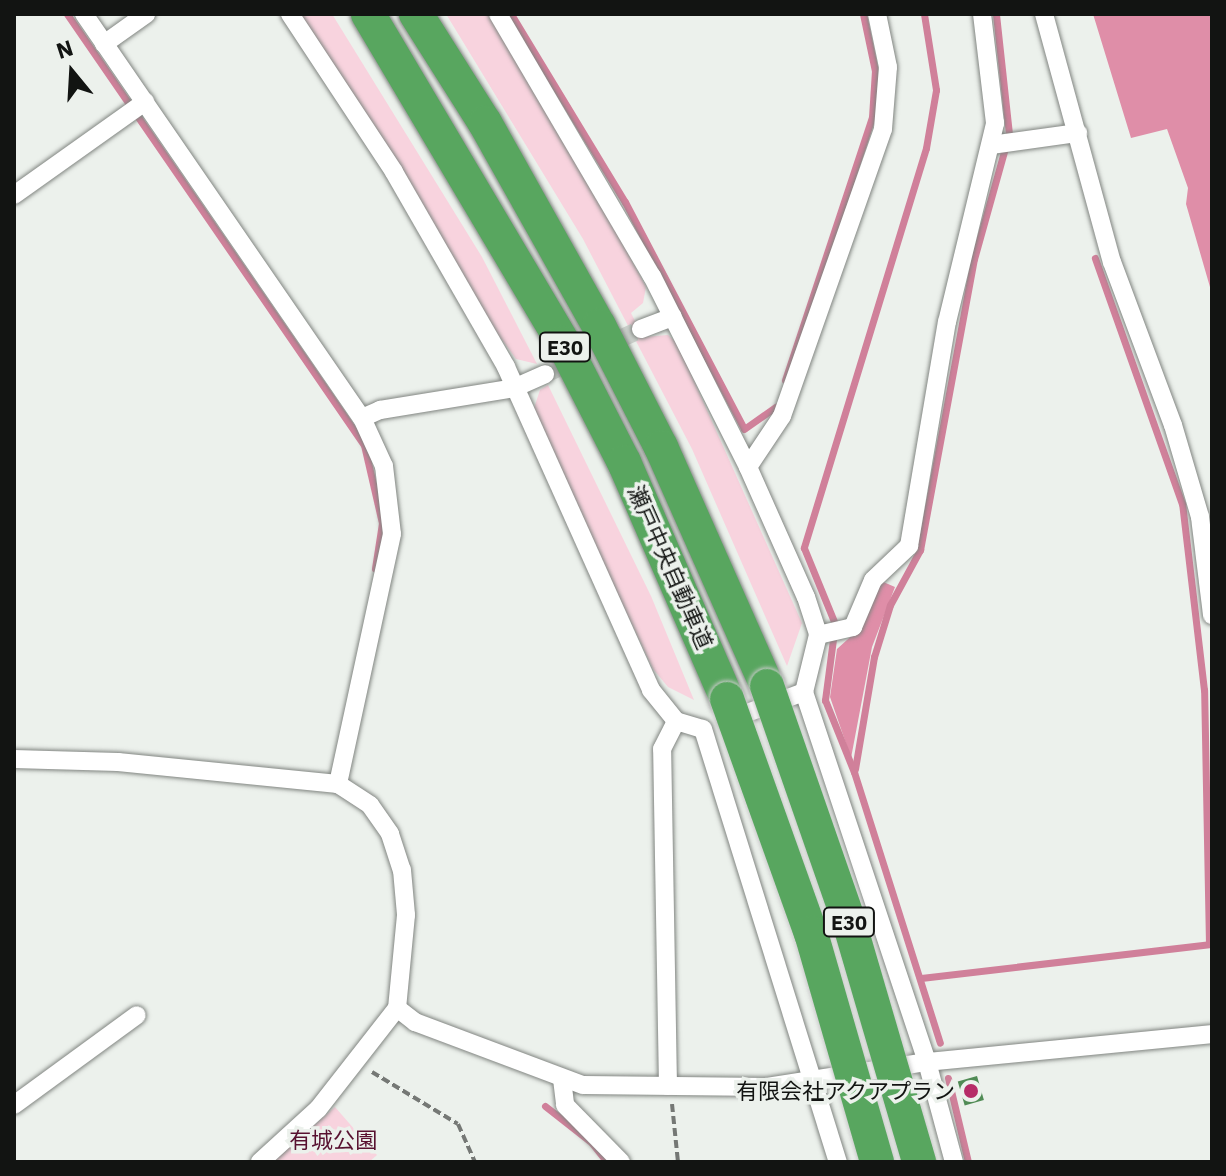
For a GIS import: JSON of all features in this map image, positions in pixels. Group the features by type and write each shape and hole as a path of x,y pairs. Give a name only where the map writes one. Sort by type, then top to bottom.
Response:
{"highway":[{"name":"瀬戸中央自動車道","path":"368,14 563,343 624,462 727,699 811,933 877,1162"},
{"name":"瀬戸中央自動車道","path":"416,14 485,123 599,326 661,447 767,686 849,922 919,1162"}],"street":[{"path":"84,14 104,44 137,107 362,418 384,466 392,534 338,784"},
{"path":"104,44 146,14"},
{"path":"290,14 394,172 514,388 651,690 676,721 703,729 804,692"},
{"path":"498,14 602,186 673,317 828,635 804,692 927,1062 954,1162"},
{"path":"748,467 782,416 883,129 888,67 877,14"},
{"path":"828,635 853,627 873,580 909,546 947,322 1001,143 995,123 982,14"},
{"path":"1044,14 1112,262 1173,425 1200,517 1212,615"},
{"path":"14,195 137,107"},
{"path":"1001,143 1078,133"},
{"path":"641,329 673,317"},
{"path":"362,418 380,410 514,388 545,374"},
{"path":"668,1086 662,749 676,721"},
{"path":"703,729 838,1162"},
{"path":"14,759 118,762 338,784 370,805 390,834 402,870 406,915 397,1008 318,1109 260,1162"},
{"path":"397,1008 415,1022 583,1085 767,1087 927,1062 1212,1034"},
{"path":"14,1105 137,1015"},
{"path":"562,1079 565,1105 621,1162"}],"path":[{"path":"356,1062 458,1124 475,1162"},
{"path":"668,1086 678,1162"}],"green space":[{"path":"300,14 332,14 482,257 537,364 516,359 497,333"},
{"path":"446,14 489,14 558,124 646,287 643,303 631,313 643,337 668,335 677,343 802,623 787,666 692,449 583,239"},
{"path":"548,385 651,596 694,700 668,687 653,669 540,429 534,408 540,390"},
{"name":"有城公園","path":"335,1107 377,1155 369,1162 273,1162"}],"shaded area":[{"path":"1093,14 1212,14 1212,294 1186,204 1188,188 1167,129 1131,138"},
{"path":"881,581 895,587 872,647 851,758 830,697 837,649 858,630"}],"building":[{"name":"有限会社アクアプラン","path":"977,1076 984,1100 965,1106 958,1082"}],"waterway":[{"path":"67,14 364,445 382,523 375,568"},
{"path":"511,14 625,202 744,429 776,407"},
{"path":"785,380 872,117 875,71 863,14"},
{"path":"924,14 936,90 926,148 804,548 835,624 825,700 854,772 940,1043"},
{"path":"855,769 874,657 890,605 920,550 974,259 1009,134 996,14"},
{"path":"921,978 1209,944 1204,690 1182,504 1095,258"},
{"path":"948,1078 968,1162"},
{"path":"545,1106 592,1143 607,1162"}],"tunnel":[{"path":"545,374 641,329"}],"place":[{"name":"有限会社アクアプラン","path":"971,1091"}]}
